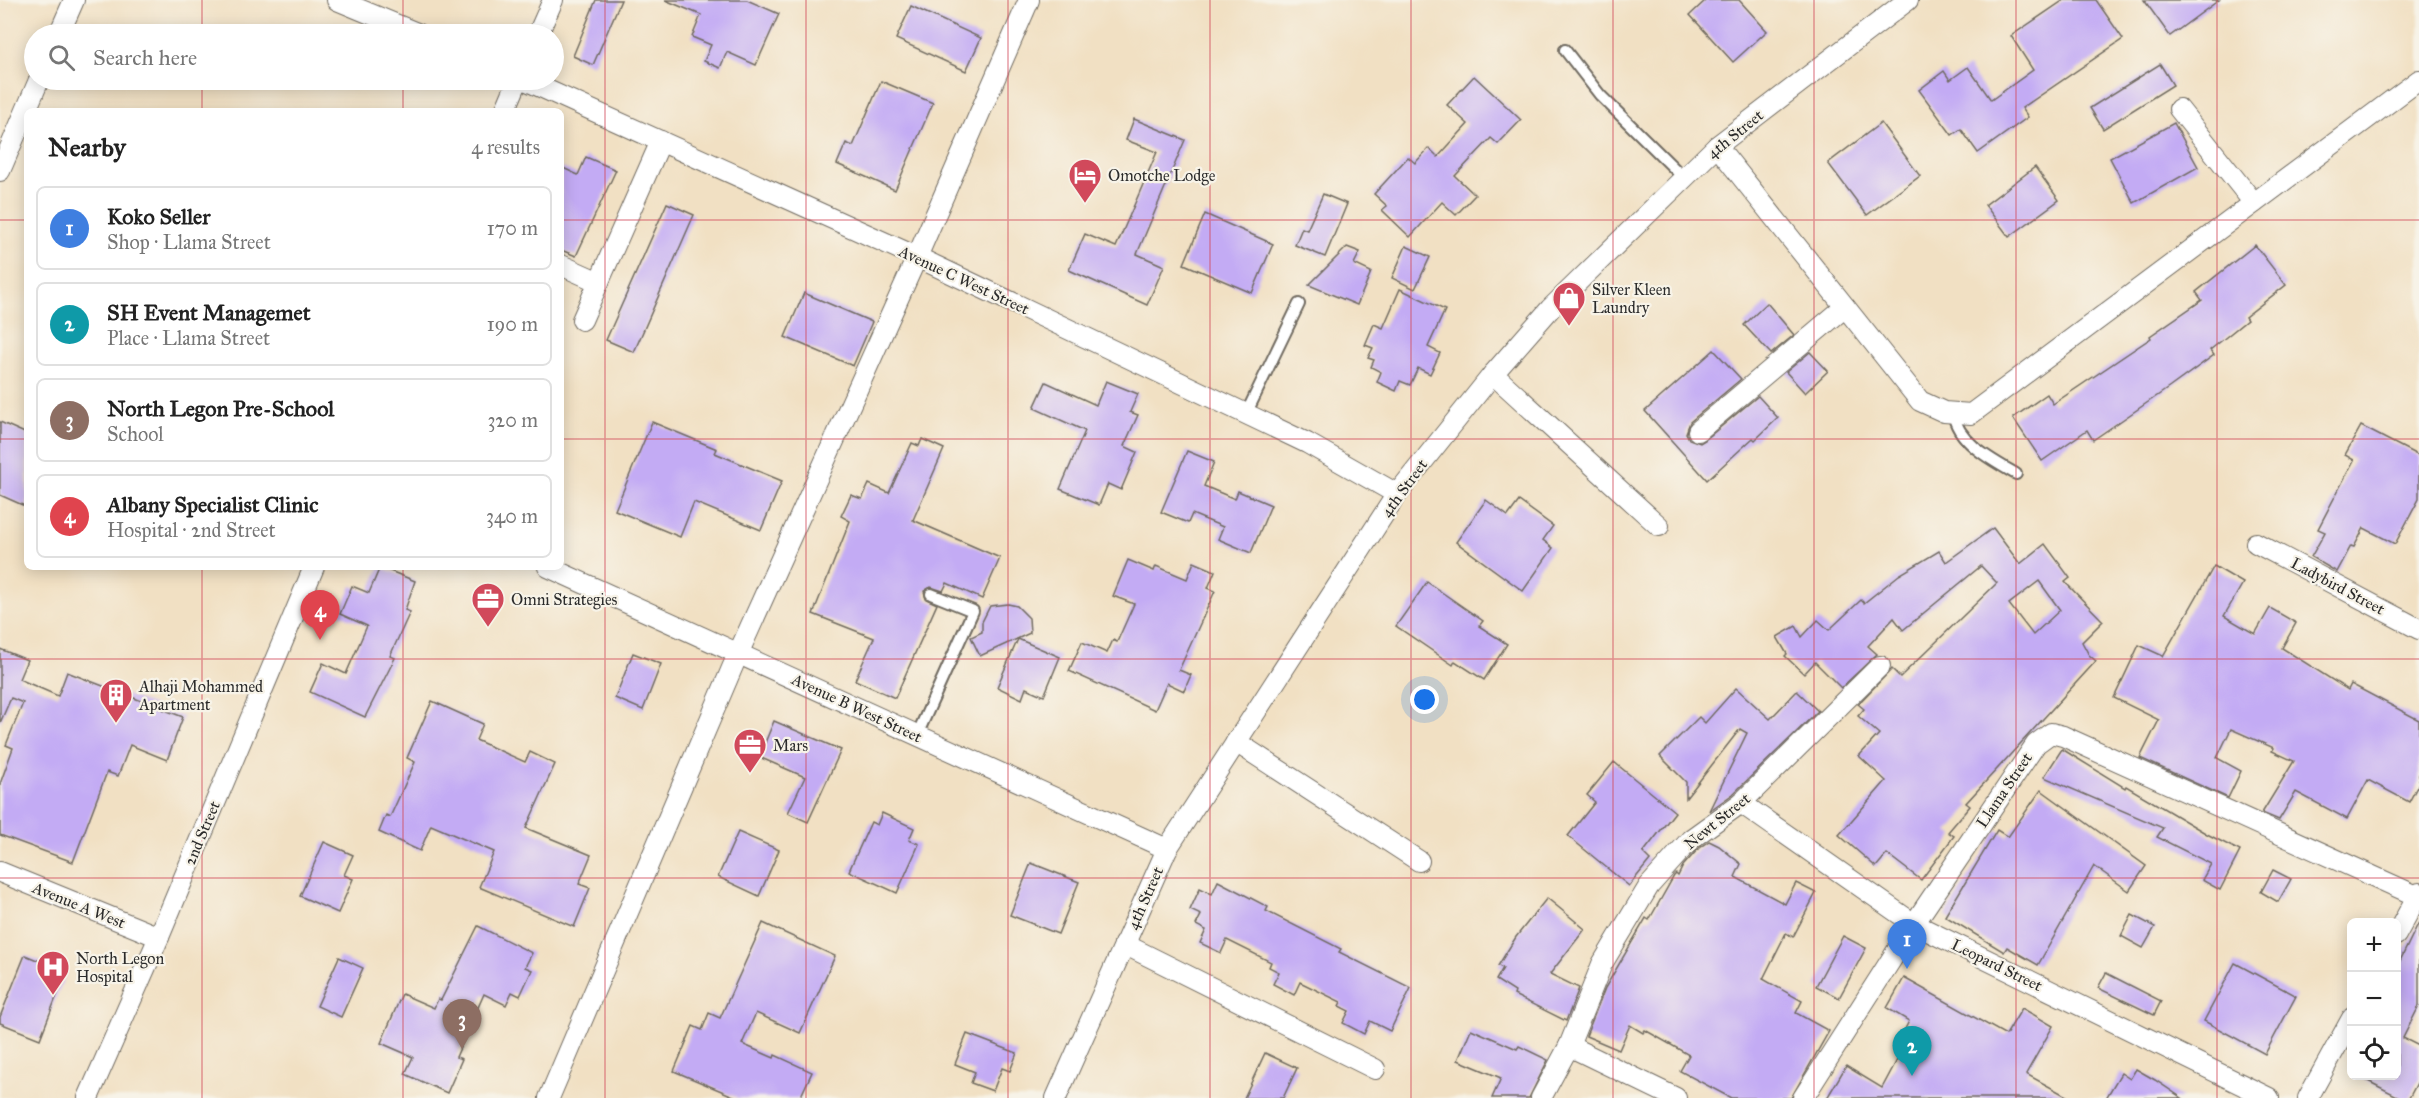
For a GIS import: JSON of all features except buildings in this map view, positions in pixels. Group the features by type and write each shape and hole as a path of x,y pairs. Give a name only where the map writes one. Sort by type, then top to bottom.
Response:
{"street":[{"path":"63,24 74,0"},
{"path":"337,0 395,24"},
{"path":"542,24 553,0"},
{"path":"549,1098 738,654 917,257 1029,0"},
{"name":"4th Street","path":"1056,1098 1167,849 1397,494 1493,374 1550,309 1717,146 1908,0"},
{"path":"1717,146 1920,401 1944,412 1971,414 2419,80"},
{"path":"27,108 35,90"},
{"path":"506,108 514,90"},
{"name":"Avenue C West Street","path":"547,90 917,257 1307,442 1397,494"},
{"path":"2179,109 2254,203"},
{"path":"0,171 24,115"},
{"path":"582,320 661,141"},
{"path":"564,266 599,282"},
{"path":"1698,431 1845,307"},
{"path":"1493,374 1659,526"},
{"name":"Ladybird Street","path":"2256,543 2419,629"},
{"name":"2nd Street","path":"88,1098 159,937 313,570"},
{"name":"Avenue B West Street","path":"555,570 1167,849"},
{"name":"Newt Street","path":"1541,1098 1569,1046 1602,964 1649,886 1691,839 1741,803 1880,666"},
{"name":"Llama Street","path":"1803,1098 1914,924 2036,744 2051,734 2063,736 2419,895"},
{"path":"1236,742 1419,861"},
{"name":"Leopard Street","path":"1741,803 1914,924 2269,1098"},
{"name":"Avenue A West","path":"0,872 159,937"},
{"path":"2401,928 2419,895"},
{"path":"1125,944 1375,1069"},
{"path":"2308,1098 2348,1026"},
{"path":"1569,1046 1676,1098"}],"lane":[{"path":"1565,50 1600,95 1684,178"},
{"path":"1246,414 1299,304"},
{"path":"1953,413 1955,425 1974,446 2016,474"},
{"path":"917,735 973,611 931,594"}],"place":[{"name":"Omotche Lodge","path":"1085,204"},
{"name":"Silver Kleen Laundry","path":"1569,327"},
{"name":"Omni Strategies","path":"488,628"},
{"name":"Albany Specialist Clinic","path":"320,640"},
{"name":"Alhaji Mohammed Apartment","path":"116,724"},
{"name":"Mars","path":"750,774"},
{"name":"Koko Seller","path":"1907,969"},
{"name":"North Legon Hospital","path":"53,996"},
{"name":"North Legon Pre-School","path":"462,1049"},
{"name":"SH Event Managemet","path":"1912,1076"}]}
